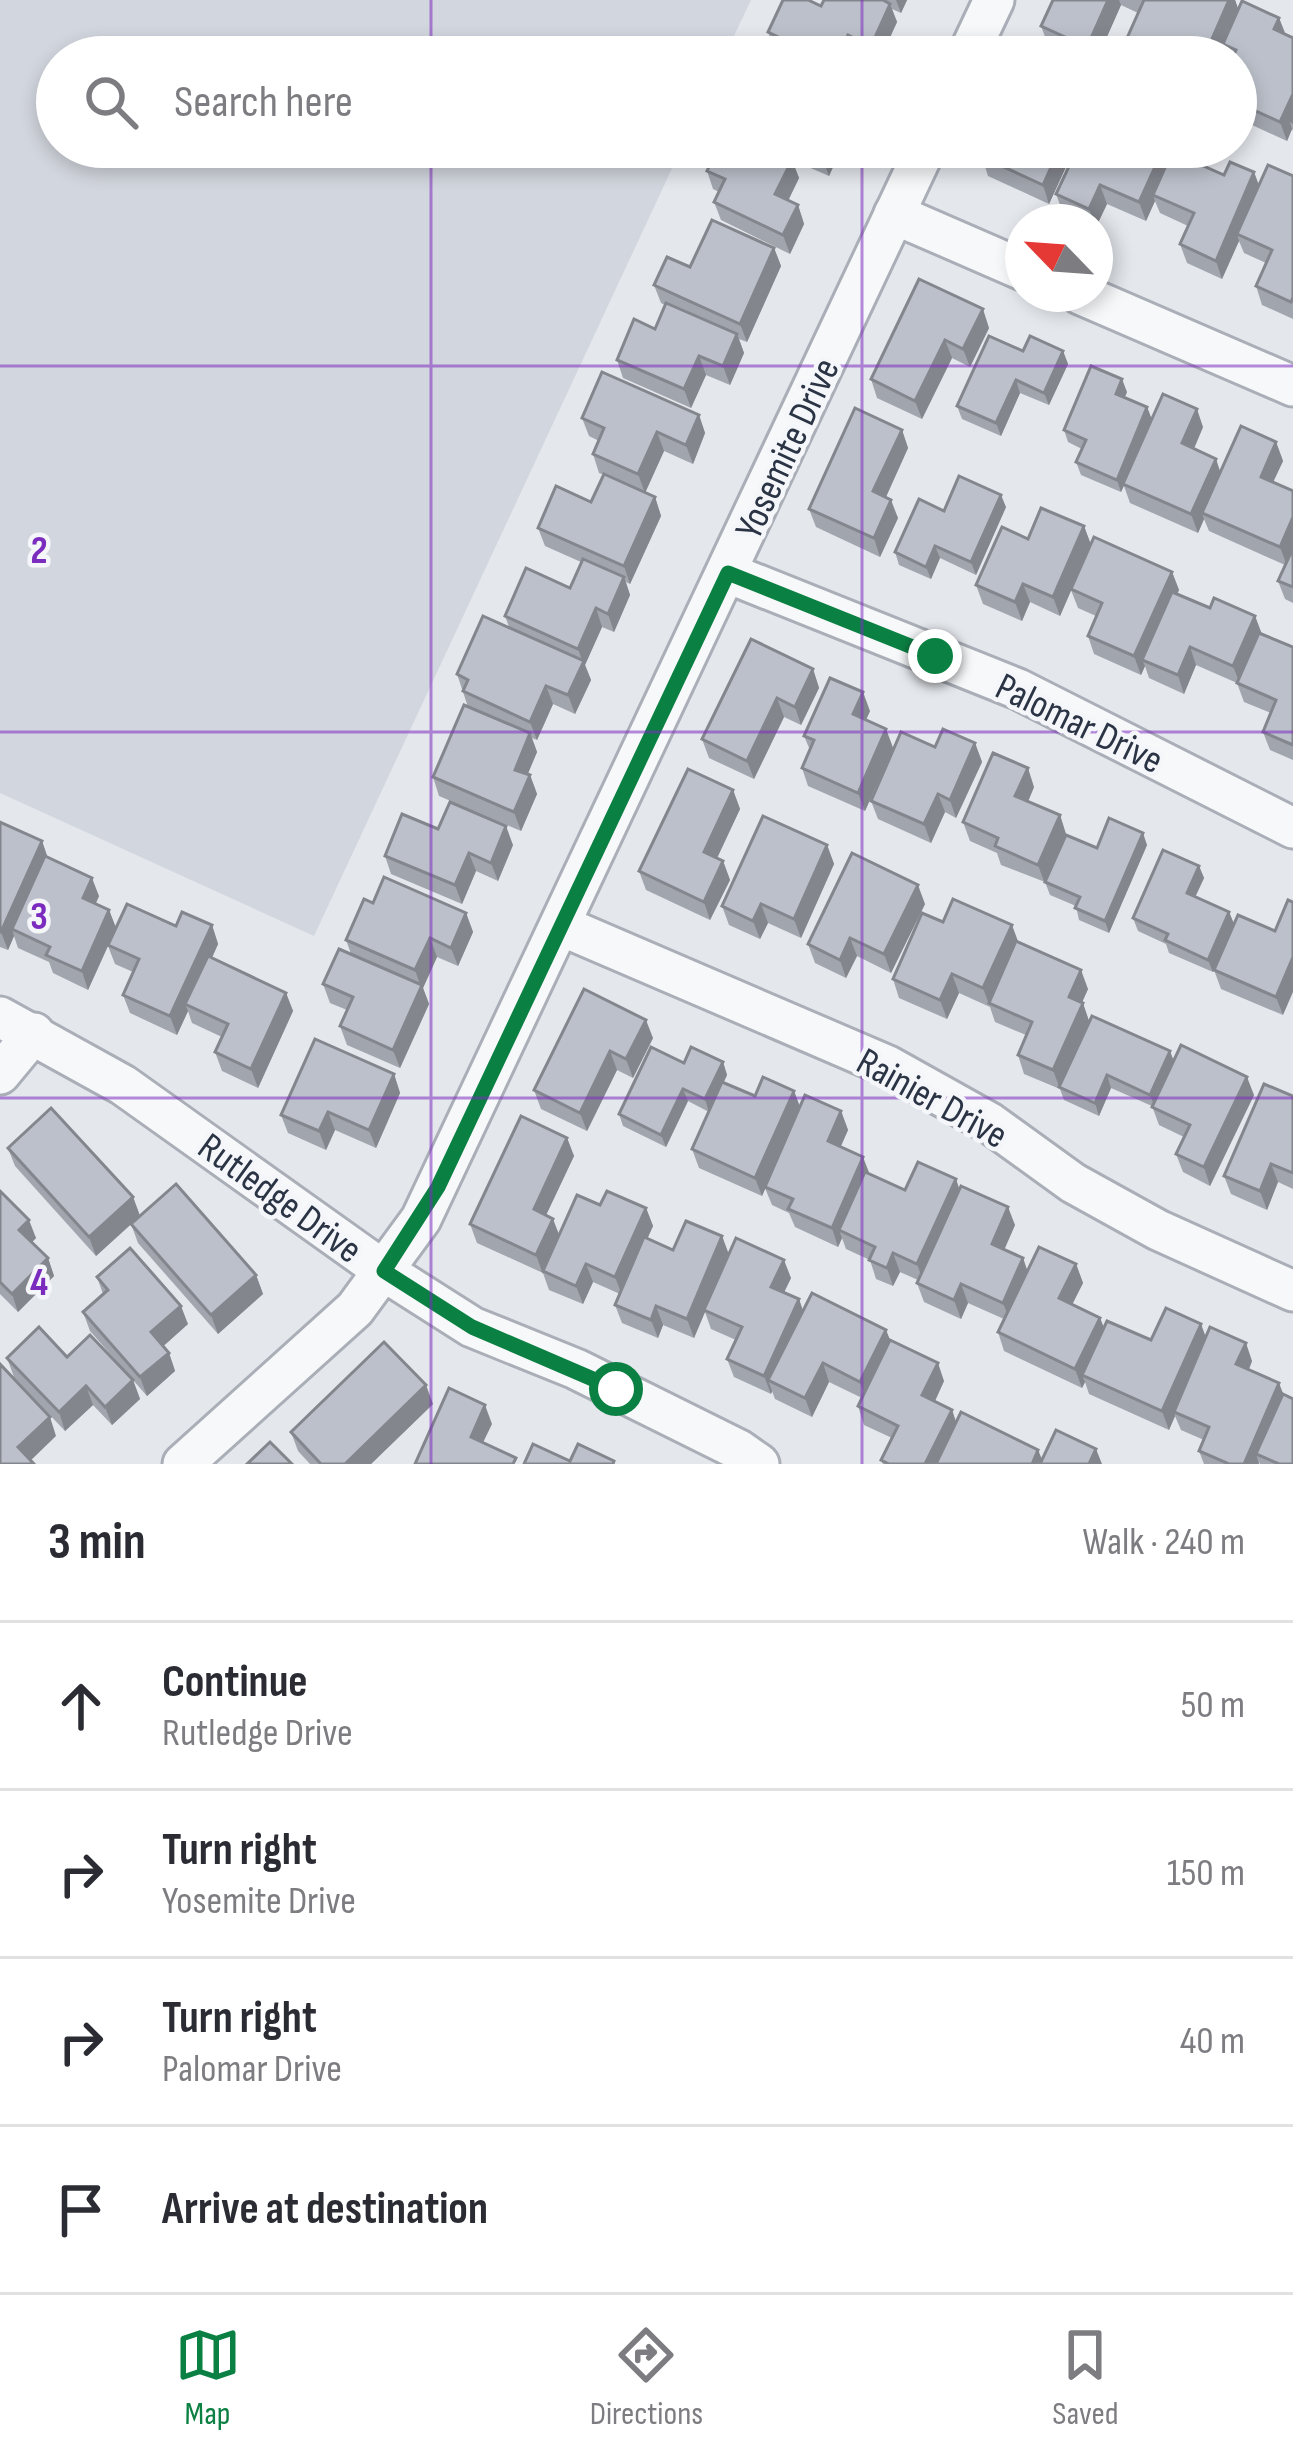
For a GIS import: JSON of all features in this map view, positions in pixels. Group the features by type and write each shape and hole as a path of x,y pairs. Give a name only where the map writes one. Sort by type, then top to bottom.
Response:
{"street":[{"path":"978,36 994,0"},
{"name":"Yosemite Drive","path":"182,1464 327,1336 384,1271 438,1187 916,168"},
{"path":"894,214 1005,261"},
{"path":"1113,308 1293,386"},
{"name":"Palomar Drive","path":"728,573 1018,689 1293,828"},
{"name":"Rainier Drive","path":"562,926 888,1066 990,1123 1073,1183 1158,1231 1293,1291"},
{"path":"0,1074 17,1025"},
{"name":"Rutledge Drive","path":"17,1025 123,1085 384,1271 472,1327 575,1369 759,1464"}],"shaded area":[{"path":"0,0 751,0 734,36 36,36 36,168 672,168 314,936 0,793"}],"building":[{"path":"783,0 808,0 821,6 824,0 890,4 876,36 776,36 768,32"},
{"path":"1053,0 1108,0 1092,36 1063,36 1041,26"},
{"path":"1144,0 1229,0 1213,36 1128,36"},
{"path":"1242,1 1279,18 1274,29 1293,38 1293,94 1280,122 1257,112 1257,36 1227,36"},
{"path":"1268,165 1293,176 1291,302 1256,286 1272,250 1237,234"},
{"path":"788,168 775,194 798,205 783,235 714,202 725,179 707,171"},
{"path":"1006,168 1051,168 1043,185"},
{"path":"1068,168 1154,168 1139,202 1100,185 1091,204 1078,204 1056,194"},
{"path":"1165,168 1208,168 1224,175 1227,168 1254,172 1216,261 1180,244 1194,213 1153,195"},
{"path":"712,220 774,248 740,324 654,285 667,257 690,267"},
{"path":"919,279 983,309 963,349 945,340 915,401 871,379"},
{"path":"666,303 737,334 723,366 699,356 684,389 617,360 634,319 655,329"},
{"path":"989,336 1023,351 1030,336 1063,351 1044,393 1016,380 996,423 957,406"},
{"path":"1091,366 1122,379 1116,394 1147,407 1117,480 1076,462 1086,440 1064,430"},
{"path":"602,372 699,415 686,445 657,432 638,474 593,454 604,428 582,418"},
{"path":"1163,394 1197,409 1182,443 1216,459 1191,514 1123,484"},
{"path":"855,408 902,430 873,491 891,500 874,538 809,509"},
{"path":"1241,426 1276,442 1261,477 1293,491 1293,517 1280,547 1202,513"},
{"path":"604,474 655,497 624,566 538,528 556,486 591,502"},
{"path":"959,476 1001,495 971,562 935,546 926,567 895,552 919,499 944,511"},
{"path":"1041,508 1084,526 1053,597 1023,584 1015,602 976,585 1002,527 1028,539"},
{"path":"1094,537 1172,572 1134,656 1088,636 1102,603 1071,589"},
{"path":"1293,548 1293,587 1278,581"},
{"path":"583,559 624,577 608,614 596,608 578,649 505,616 526,568 570,588"},
{"path":"1172,592 1210,608 1214,598 1255,616 1233,666 1190,647 1178,675 1142,660"},
{"path":"483,616 584,661 568,695 546,686 530,722 463,691 468,680 457,674"},
{"path":"1259,633 1293,647 1293,745 1263,732 1276,700 1237,683"},
{"path":"751,639 813,669 795,707 777,698 747,761 702,739"},
{"path":"830,678 863,692 853,714 886,729 858,793 802,768 814,740 804,736"},
{"path":"464,705 530,733 515,770 530,775 514,812 433,777"},
{"path":"943,729 975,743 950,800 938,794 924,824 871,801 901,732 935,747"},
{"path":"993,753 1028,768 1015,796 1060,815 1038,865 995,846 998,838 963,822"},
{"path":"688,769 733,790 704,852 723,861 704,902 639,871"},
{"path":"450,802 506,826 491,863 469,853 455,885 385,856 402,814 438,829"},
{"path":"763,816 827,845 794,919 761,904 753,921 722,906"},
{"path":"1109,818 1143,833 1105,921 1075,908 1080,897 1045,882 1066,835 1097,848"},
{"path":"0,822 42,841 1,932 0,932"},
{"path":"1163,850 1199,866 1187,893 1229,912 1208,960 1133,918"},
{"path":"852,853 918,885 884,954 850,938 840,960 808,944"},
{"path":"45,856 92,878 83,898 109,910 82,971 46,955 50,947 12,929"},
{"path":"384,877 466,913 451,948 430,938 415,970 346,940 364,899 373,903"},
{"path":"953,899 1012,925 983,988 952,974 940,1000 893,979 922,913 943,922"},
{"path":"1288,900 1293,902 1293,957 1276,997 1214,970 1238,915 1275,931"},
{"path":"127,904 176,926 182,912 212,925 170,1016 123,995 139,959 108,945"},
{"path":"1016,941 1081,970 1069,997 1083,1003 1053,1070 1018,1055 1032,1022 989,1003"},
{"path":"339,949 422,985 393,1050 340,1026 353,997 323,984"},
{"path":"208,956 286,993 251,1069 215,1052 228,1024 185,1004"},
{"path":"584,989 646,1020 626,1059 610,1051 580,1113 534,1090"},
{"path":"1092,1016 1170,1051 1150,1095 1107,1075 1095,1103 1059,1087"},
{"path":"315,1039 394,1074 369,1130 328,1112 319,1131 281,1115"},
{"path":"1181,1045 1247,1077 1204,1167 1176,1154 1190,1125 1152,1107"},
{"path":"651,1047 684,1063 691,1047 723,1062 705,1099 683,1089 661,1135 619,1114"},
{"path":"763,1077 794,1091 755,1178 692,1149 722,1082 755,1096"},
{"path":"1264,1084 1293,1096 1293,1173 1271,1164 1260,1191 1224,1176"},
{"path":"805,1095 841,1111 828,1141 863,1157 832,1228 788,1209 793,1199 765,1187"},
{"path":"51,1108 133,1197 89,1237 8,1148"},
{"path":"521,1116 567,1138 534,1209 553,1219 536,1255 470,1224"},
{"path":"918,1162 956,1179 917,1264 893,1253 887,1268 869,1260 875,1247 839,1230 865,1172 905,1190"},
{"path":"176,1184 256,1275 211,1315 131,1224"},
{"path":"961,1186 1008,1207 992,1244 1023,1258 1003,1303 961,1284 954,1300 917,1283"},
{"path":"0,1191 29,1220 19,1230 48,1258 12,1294 0,1282"},
{"path":"607,1191 646,1208 615,1277 586,1264 576,1286 543,1271 577,1195 600,1205"},
{"path":"686,1221 722,1236 687,1319 656,1306 651,1320 615,1305 644,1237 673,1250"},
{"path":"736,1238 784,1260 771,1287 799,1299 764,1376 727,1359 742,1327 704,1310"},
{"path":"1039,1247 1076,1264 1059,1298 1100,1318 1075,1369 998,1332"},
{"path":"130,1248 181,1306 151,1332 169,1353 140,1377 83,1312 108,1290 97,1277"},
{"path":"812,1293 886,1330 860,1382 823,1363 805,1398 768,1380"},
{"path":"1166,1308 1201,1324 1162,1411 1082,1375 1107,1321 1151,1340"},
{"path":"39,1327 67,1357 90,1335 133,1380 105,1407 86,1386 59,1412 7,1358"},
{"path":"1210,1327 1246,1343 1236,1364 1279,1383 1244,1464 1229,1464 1199,1451 1209,1427 1174,1412"},
{"path":"890,1340 938,1363 922,1395 952,1410 925,1464 881,1460 898,1426 858,1406"},
{"path":"384,1342 426,1385 345,1464 321,1464 291,1432"},
{"path":"0,1364 50,1417 18,1447 34,1464 0,1464"},
{"path":"449,1388 485,1405 471,1437 516,1458 513,1464 415,1464"},
{"path":"1283,1394 1293,1399 1293,1464 1279,1464 1256,1454"},
{"path":"961,1412 1038,1450 1032,1464 936,1464"},
{"path":"1056,1430 1096,1449 1089,1464 1040,1464"},
{"path":"270,1442 292,1464 247,1464"},
{"path":"533,1444 570,1461 578,1444 614,1461 524,1464"}],"route":[{"path":"616,1389 472,1327 384,1271 438,1187 728,573 935,656"}]}
